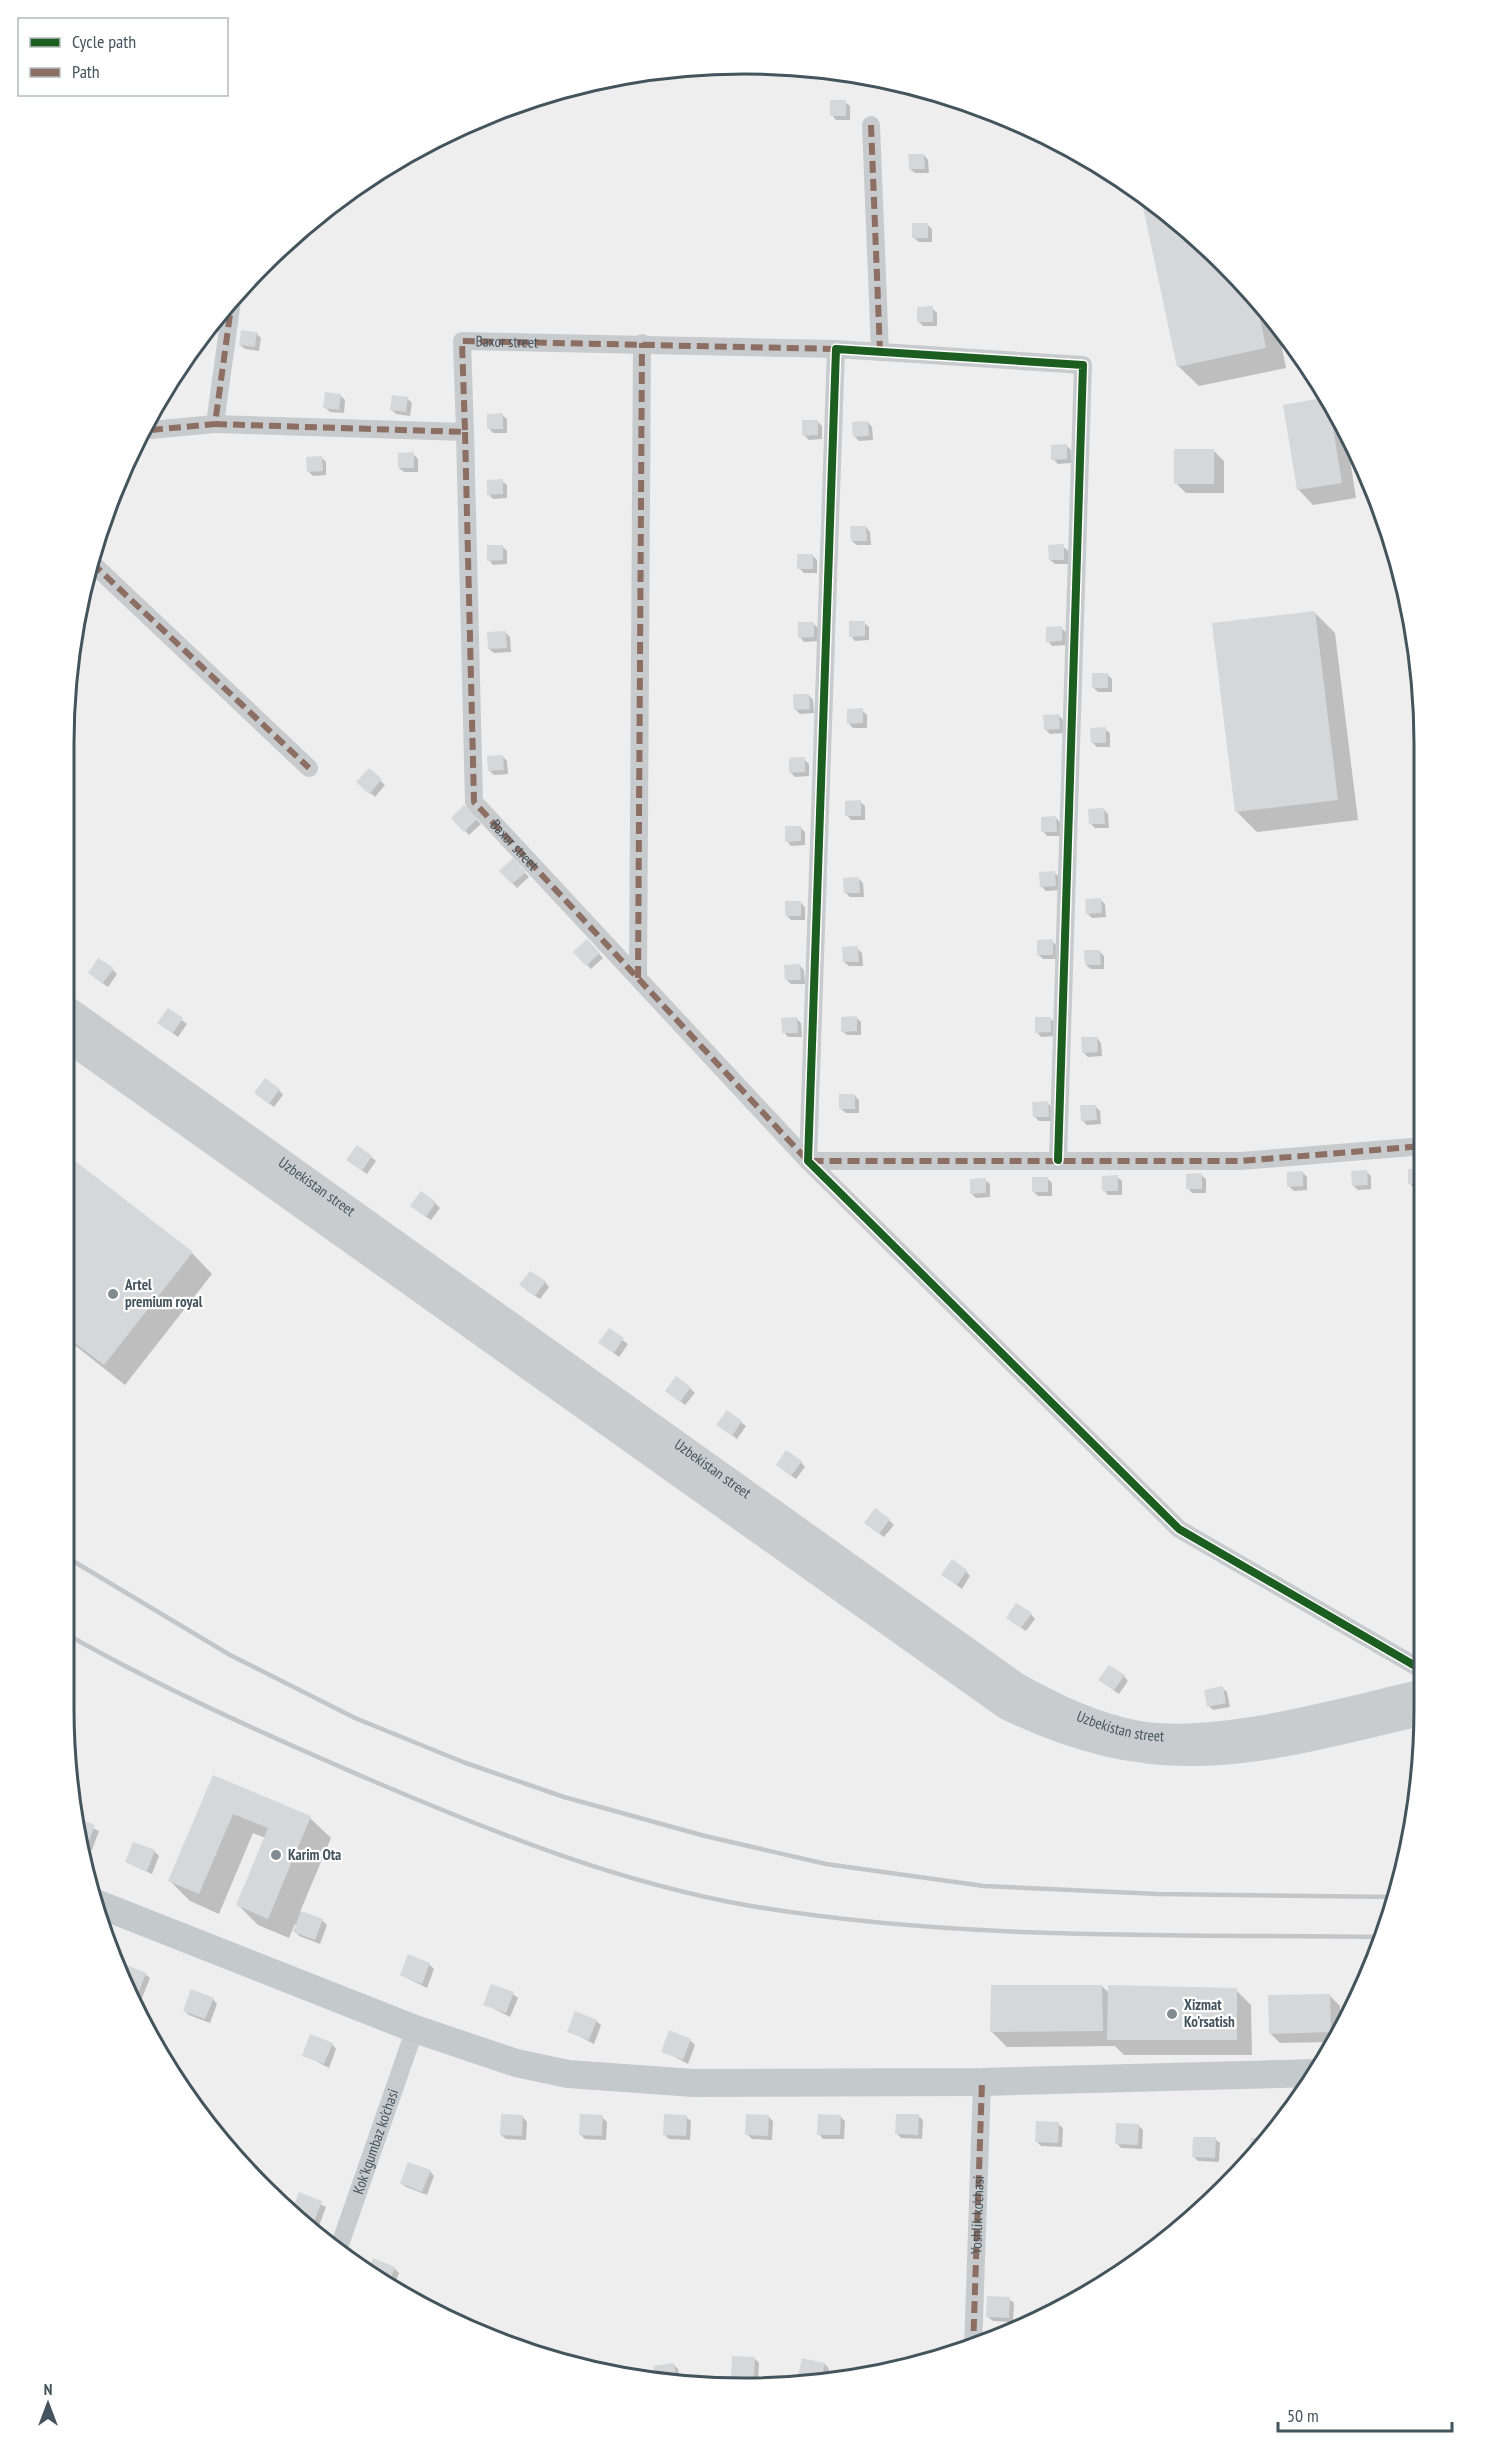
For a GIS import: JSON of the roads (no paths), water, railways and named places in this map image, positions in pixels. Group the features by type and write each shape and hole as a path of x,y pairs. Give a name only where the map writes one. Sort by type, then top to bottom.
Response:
{"main road":[{"name":"Uzbekistan street","path":"73,1013 1016,1685 1044,1701 1106,1725 1140,1734 1172,1735 1270,1726 1414,1694"},
{"name":"Uzbekistan street","path":"73,1043 1005,1706 1035,1721 1102,1744 1138,1751 1209,1754 1279,1746 1414,1714"},
{"path":"103,1906 415,2029 516,2063 568,2074 694,2084 982,2082 1307,2073"}],"street":[{"path":"871,125 880,352"},
{"path":"215,424 230,314"},
{"name":"Baxor street","path":"642,344 462,341 474,802 807,1161 1179,1529 1414,1665"},
{"path":"638,978 642,344 836,349 1083,365 1058,1160"},
{"path":"836,349 807,1161 1241,1161 1414,1147"},
{"path":"151,432 215,424 465,432"},
{"path":"97,568 309,768"},
{"name":"Kok'kgumbaz ko'chasi","path":"340,2243 415,2029"},
{"name":"Yoshlik ko'chasi","path":"973,2338 982,2082"}],"railway":[{"path":"73,1561 230,1655 355,1718 463,1762 564,1797 705,1836 826,1864 984,1886 1158,1894 1387,1897"},
{"path":"73,1638 219,1712 419,1800 558,1854 653,1884 702,1896 751,1906 830,1917 987,1930 1067,1934 1374,1937"}],"place":[{"name":"Artel premium royal","path":"113,1294"},
{"name":"Karim Ota","path":"276,1855"},
{"name":"Xizmat Ko'rsatish","path":"1172,2014"}]}
